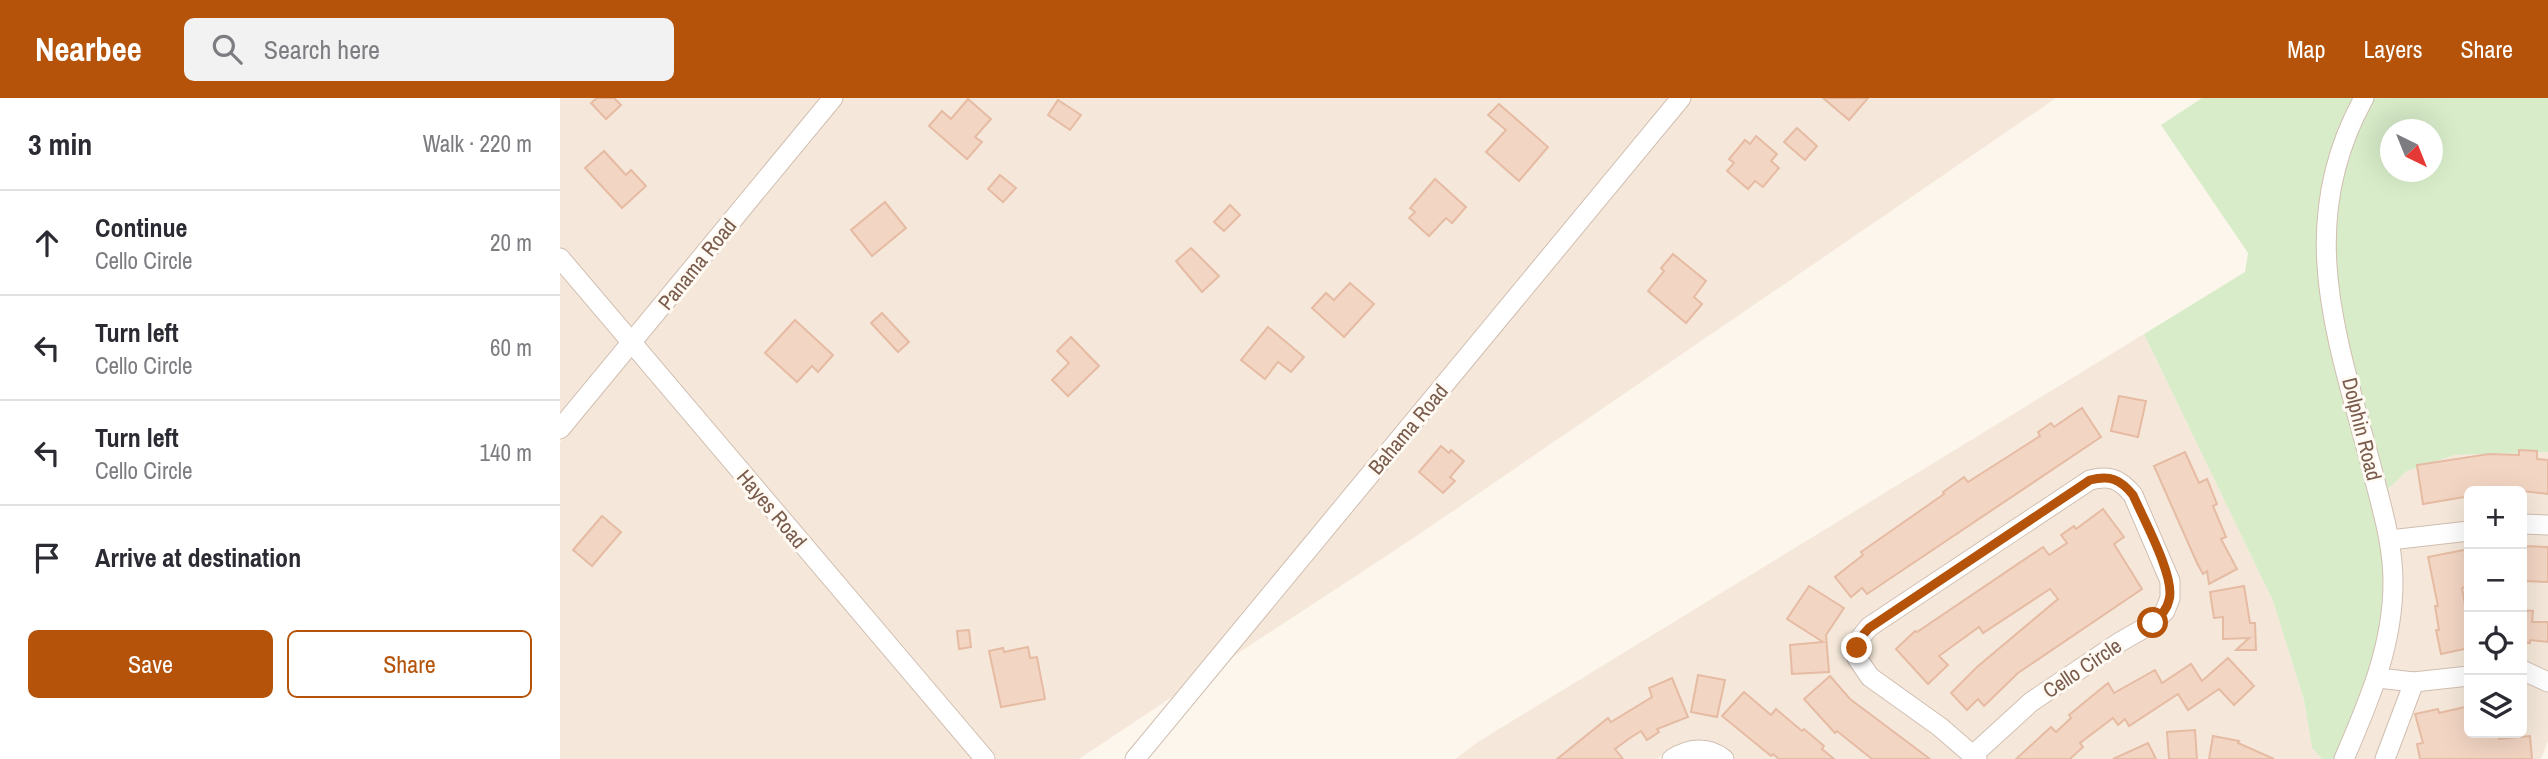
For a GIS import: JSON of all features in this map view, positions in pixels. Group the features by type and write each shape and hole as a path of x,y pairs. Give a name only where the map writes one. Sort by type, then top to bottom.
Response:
{"street":[{"name":"Panama Road","path":"560,429 833,98"},
{"name":"Bahama Road","path":"1135,759 1681,98"},
{"name":"Dolphin Road","path":"2344,759 2378,678 2392,614 2390,540 2334,322 2327,282 2325,247 2332,180 2345,140 2364,98"},
{"name":"Hayes Road","path":"560,258 985,759"},
{"name":"Cello Circle","path":"2104,477 2123,483 2133,495 2171,582 2170,598 2165,611 2153,623 2031,702 1975,757 1940,727 1870,677 1857,658 1861,637 1869,628 2090,480 2104,477"},
{"path":"2527,524 2548,525"},
{"path":"2390,540 2464,532"},
{"path":"2527,672 2548,681"},
{"path":"2378,678 2414,682 2464,677"},
{"path":"2385,759 2414,682"},
{"path":"1672,759 1692,750 1706,750 1724,759"}],"shaded area":[{"path":"560,98 822,98 630,332 560,247"},
{"path":"844,98 1671,98 1178,693 1079,759 995,759 641,344"},
{"path":"1692,98 2056,98 1415,537 1226,661"},
{"path":"560,270 620,343 560,416"},
{"path":"2144,334 2273,601 2304,700 2312,748 2322,759 1987,759 1984,756 2037,708 2177,602 2113,470 1850,645 1967,759 1735,759 1721,748 1677,746 1657,759 1455,759 1478,742"},
{"path":"631,356 975,759 560,759 560,442"},
{"path":"2548,452 2548,517 2527,516 2527,486 2464,486 2464,524 2396,532 2386,491 2407,471 2455,455"},
{"path":"2112,486 2127,499 2163,582 2158,606 2148,616 1972,744 1875,671 1865,657 1868,642 1875,634 2094,488"},
{"path":"2527,532 2548,533 2548,673 2527,664"},
{"path":"2464,540 2464,669 2415,674 2388,671 2399,547"},
{"path":"2527,680 2548,690 2548,741 2541,759 2393,759 2420,689 2464,685 2464,738 2527,738"},
{"path":"2383,686 2403,688 2376,759 2353,759"}],"green space":[{"path":"2202,98 2354,98 2319,214 2319,281 2380,531 2385,612 2372,669 2335,759 2322,759 2312,748 2304,700 2273,601 2144,334 2245,272 2248,253 2161,125"},
{"path":"2374,98 2548,98 2548,452 2455,455 2407,471 2386,491 2342,321 2332,248 2340,183 2352,144"}],"building":[{"path":"597,98 614,98 621,105 606,119 591,103"},
{"path":"1823,98 1868,98 1849,120"},
{"path":"968,99 991,119 975,137 982,142 967,159 929,126 942,111 951,119"},
{"path":"1058,100 1081,115 1070,130 1048,115"},
{"path":"1499,104 1548,147 1519,181 1486,152 1506,130 1488,115"},
{"path":"1797,128 1817,146 1805,160 1784,142"},
{"path":"1756,136 1777,154 1771,161 1779,168 1763,187 1755,181 1748,189 1727,171 1734,163 1729,159 1745,140 1750,144"},
{"path":"604,151 626,175 631,170 646,186 622,208 585,168"},
{"path":"1000,175 1016,188 1003,202 988,189"},
{"path":"1435,179 1466,207 1452,223 1446,218 1429,236 1409,218 1415,212 1410,208"},
{"path":"885,202 906,228 872,256 851,230"},
{"path":"1230,205 1240,215 1224,231 1214,222"},
{"path":"1191,248 1219,276 1202,292 1176,261"},
{"path":"1673,254 1706,281 1694,297 1702,304 1686,323 1648,291 1664,271 1661,268"},
{"path":"1350,283 1374,304 1344,337 1312,308 1326,293 1334,300"},
{"path":"882,313 909,342 898,352 871,323"},
{"path":"795,320 833,355 818,372 812,366 797,382 765,353"},
{"path":"1268,327 1304,357 1291,372 1278,362 1265,379 1241,360"},
{"path":"1071,337 1099,366 1068,396 1052,380 1069,363 1057,351"},
{"path":"2119,396 2146,401 2138,437 2111,431"},
{"path":"2082,408 2101,437 1867,594 1862,588 1851,597 1835,577 1863,555 1861,552 1964,477 1968,482 2040,436 2038,432 2051,423 2054,427"},
{"path":"1441,446 1449,453 1451,450 1464,461 1450,477 1455,481 1443,493 1419,472"},
{"path":"2519,450 2537,451 2537,459 2548,460 2548,494 2527,492 2527,486 2464,486 2464,497 2423,504 2417,465 2489,454 2519,455"},
{"path":"2185,452 2199,483 2207,479 2217,504 2213,506 2226,537 2221,539 2237,569 2209,584 2207,571 2203,574 2197,563 2154,466"},
{"path":"2103,509 2124,537 2114,544 2142,589 2018,673 1984,706 1978,699 1967,710 1951,693 1977,667 2058,599 2050,589 1983,633 1979,627 1939,656 1948,665 1928,684 1896,649 1915,631 2043,547 2049,555 2067,543 2061,535 2074,526 2076,529"},
{"path":"602,516 621,532 592,566 573,550"},
{"path":"2527,546 2548,547 2548,582 2527,581"},
{"path":"2464,550 2464,649 2441,654 2436,630 2439,630 2435,606 2438,606 2428,557"},
{"path":"1809,586 1844,608 1826,635 1829,672 1792,674 1790,645 1823,642 1787,619"},
{"path":"2244,586 2250,623 2255,623 2256,650 2236,650 2249,638 2223,639 2223,617 2214,618 2210,592"},
{"path":"2527,610 2533,611 2532,622 2548,622 2548,642 2530,640 2530,643 2527,643"},
{"path":"969,630 971,647 959,649 957,631"},
{"path":"1028,647 1030,658 1037,657 1045,699 1001,707 989,651 1003,648 1004,652"},
{"path":"2228,658 2254,686 2234,705 2219,689 2188,710 2178,694 2129,726 2125,719 2118,725 2113,718 2080,743 2083,747 2070,759 2016,759 2051,727 2056,732 2071,718 2069,715 2108,683 2114,693 2155,670 2162,683 2191,664 2202,681"},
{"path":"1698,675 1725,680 1717,717 1691,712"},
{"path":"1830,676 1850,699 1930,759 1872,759 1837,731 1835,733 1804,699"},
{"path":"1672,678 1688,717 1657,729 1659,732 1647,740 1641,731 1630,738 1615,749 1623,759 1557,759 1608,718 1611,722 1652,697 1649,688"},
{"path":"1744,692 1771,715 1776,709 1802,731 1804,729 1824,746 1822,749 1834,759 1779,759 1773,754 1771,756 1722,716"},
{"path":"2464,707 2464,738 2530,736 2532,759 2420,759 2417,744 2423,743 2415,714 2438,709 2439,713"},
{"path":"2195,730 2197,759 2169,759 2167,732"},
{"path":"2213,736 2239,741 2238,743 2274,759 2209,759"},
{"path":"2148,743 2156,759 2113,759"}],"route":[{"path":"1857,648 1861,637 1869,628 2090,480 2104,477 2123,483 2133,495 2171,582 2170,598 2165,611 2153,623"}]}
